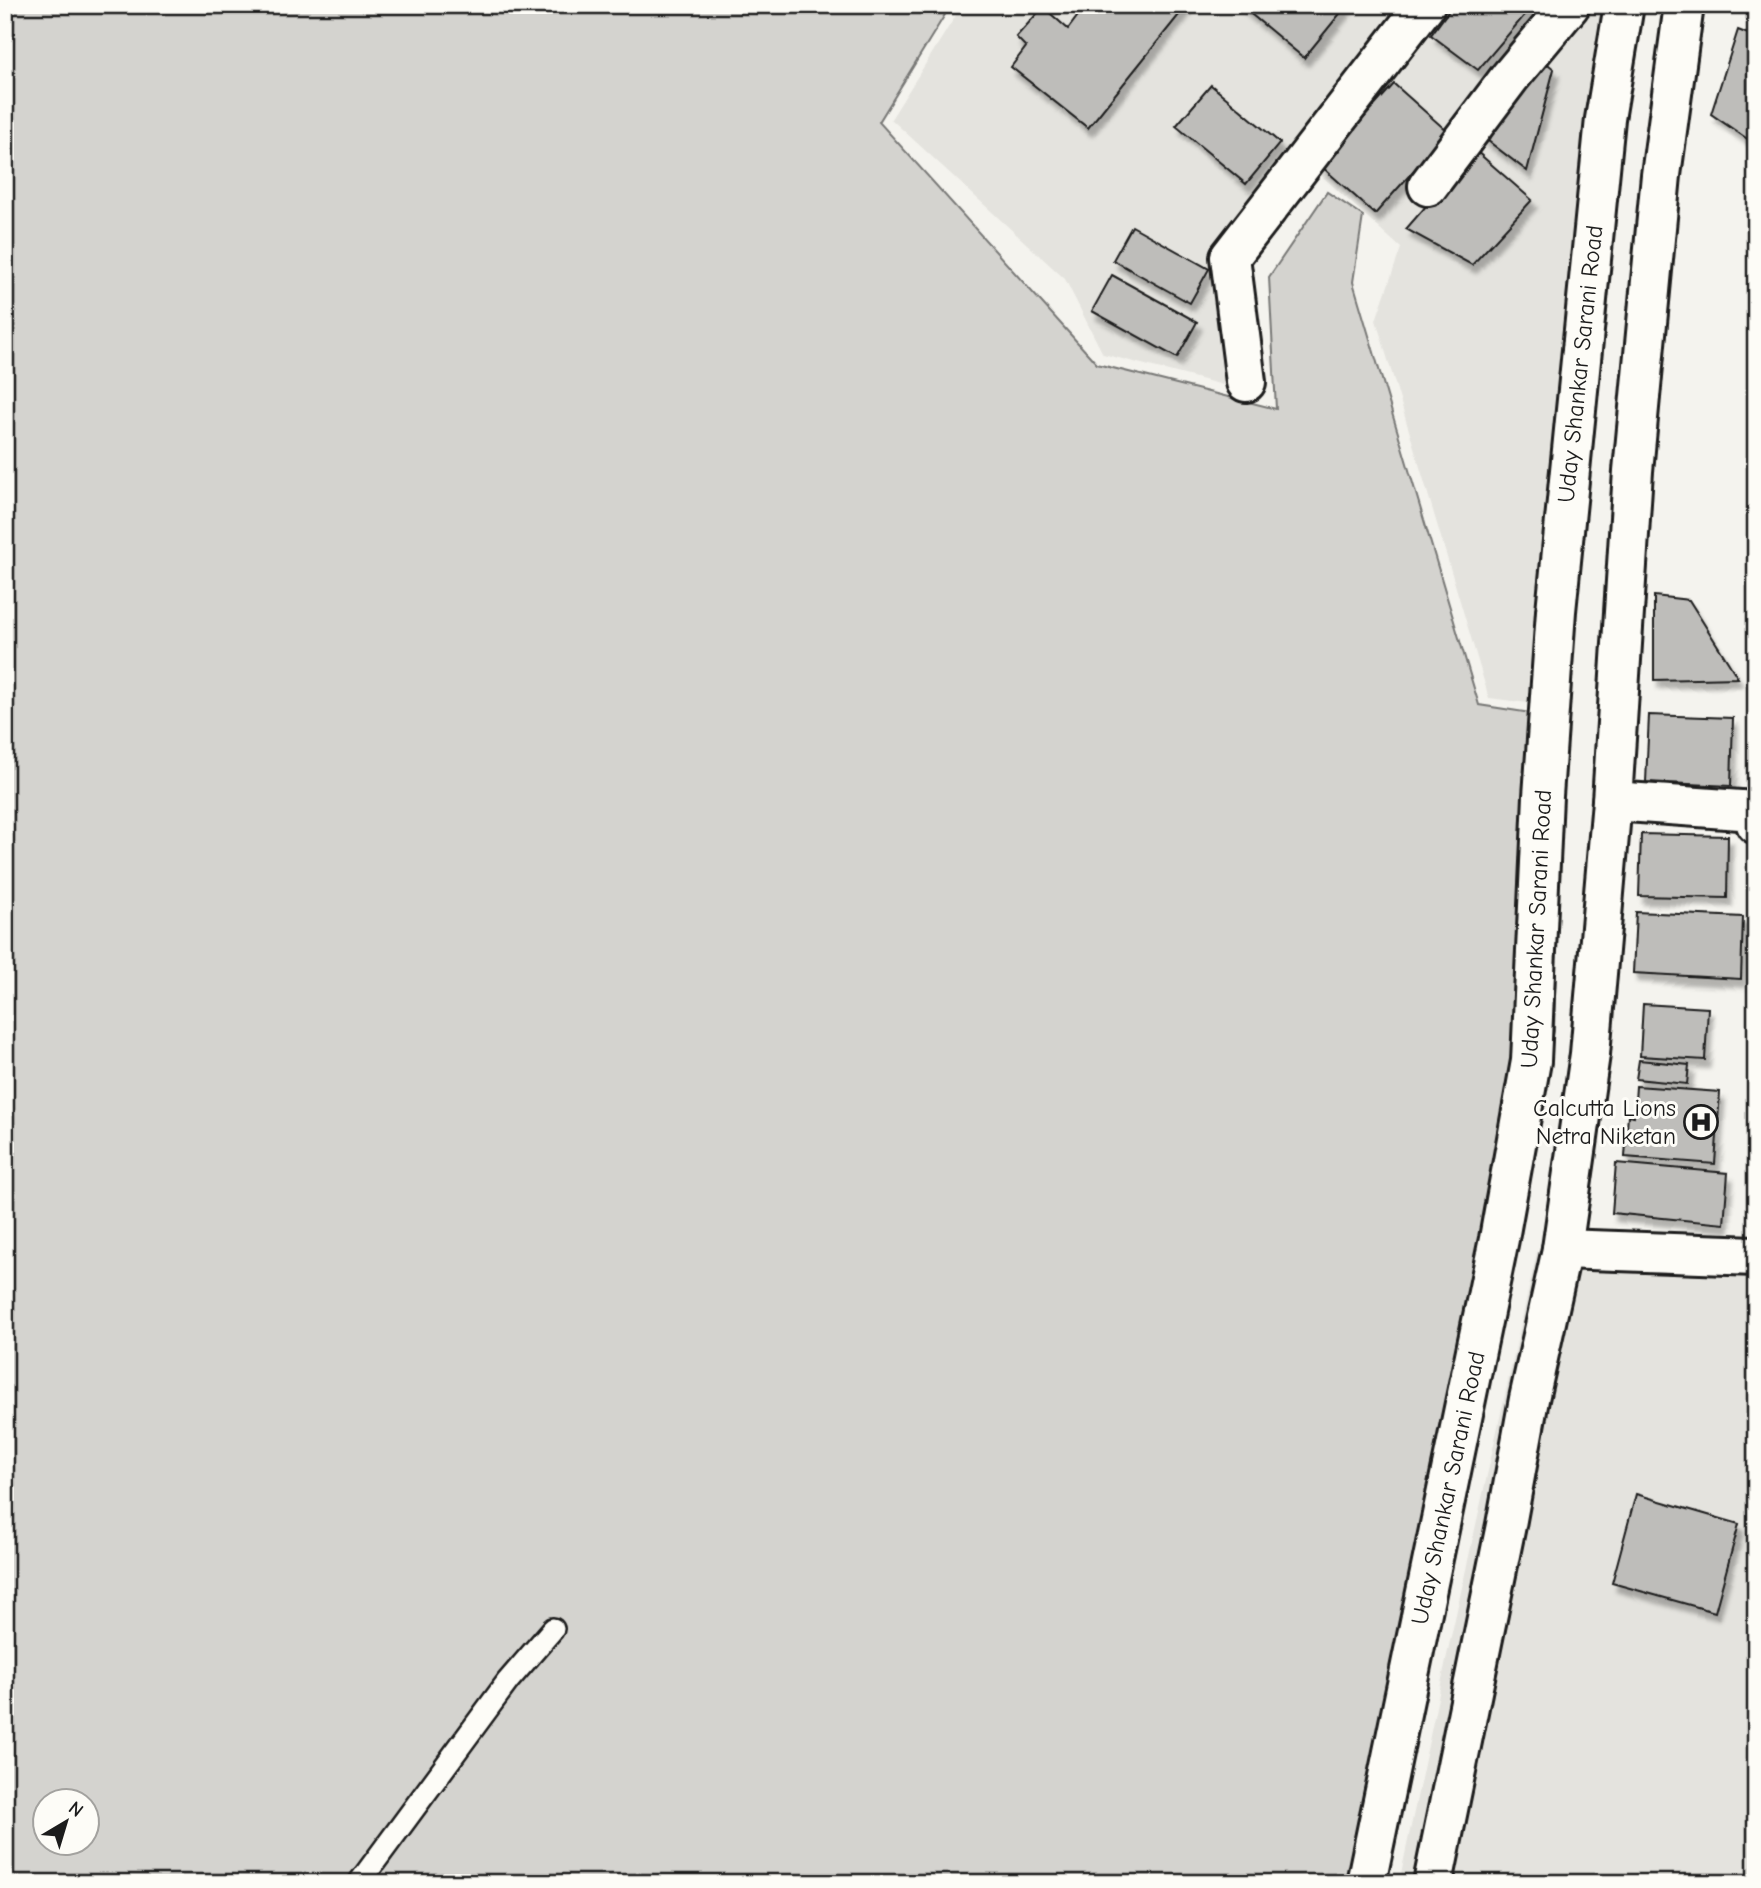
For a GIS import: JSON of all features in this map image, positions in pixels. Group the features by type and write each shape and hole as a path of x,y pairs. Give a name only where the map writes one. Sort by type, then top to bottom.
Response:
{"street":[{"path":"1246,382 1230,257 1425,5"},
{"path":"1428,186 1510,77 1570,5"},
{"name":"Uday Shankar Sarani Road","path":"1366,1883 1499,1239 1531,1060 1556,611 1605,119 1624,5"},
{"path":"1433,1883 1529,1399 1562,1249 1590,1054 1612,802 1633,471 1661,175 1684,5"},
{"path":"1612,802 1755,809 1756,824"},
{"path":"1562,1249 1756,1256"}],"lane":[{"path":"359,1883 508,1681 553,1629"}],"shaded area":[{"path":"5,5 936,5 946,13 879,122 1097,364 1276,409 1269,277 1327,192 1363,216 1353,282 1479,705 1563,718 1554,1031 1370,1883 5,1883"},
{"path":"952,5 1638,5 1616,157 1568,708 1489,698 1376,320 1401,248 1301,157 1219,254 1231,387 1103,354 1065,279 891,119 958,12"},
{"path":"1537,1252 1756,1261 1756,1883 1399,1883"}],"building":[{"path":"1086,5 1096,8 1098,5 1187,5 1088,128 1011,67 1026,47 1016,37 1043,7 1068,29"},
{"path":"1240,5 1347,5 1304,58"},
{"path":"1453,5 1560,5 1559,9 1529,10 1478,70 1431,35"},
{"path":"1738,30 1756,37 1756,136 1752,142 1711,114"},
{"path":"1544,61 1554,69 1527,171 1483,137"},
{"path":"1394,84 1448,132 1375,214 1321,166"},
{"path":"1211,85 1280,143 1246,184 1176,126"},
{"path":"1475,150 1532,200 1472,265 1406,229"},
{"path":"1132,226 1209,269 1190,303 1113,260"},
{"path":"1112,275 1197,322 1177,358 1092,311"},
{"path":"1654,596 1689,600 1738,678 1654,680"},
{"path":"1649,715 1733,718 1731,786 1646,782"},
{"path":"1641,834 1728,836 1727,898 1639,896"},
{"path":"1636,912 1743,917 1741,979 1633,973"},
{"path":"1643,1004 1708,1008 1705,1060 1640,1056"},
{"path":"1639,1060 1689,1065 1687,1084 1636,1079"},
{"path":"1636,1086 1720,1092 1715,1164 1625,1157 1628,1115 1634,1116"},
{"path":"1616,1163 1728,1173 1724,1224 1612,1213"},
{"path":"1636,1494 1739,1524 1715,1612 1612,1583"}],"place":[{"name":"Calcutta Lions Netra Niketan","path":"1701,1122"}]}
